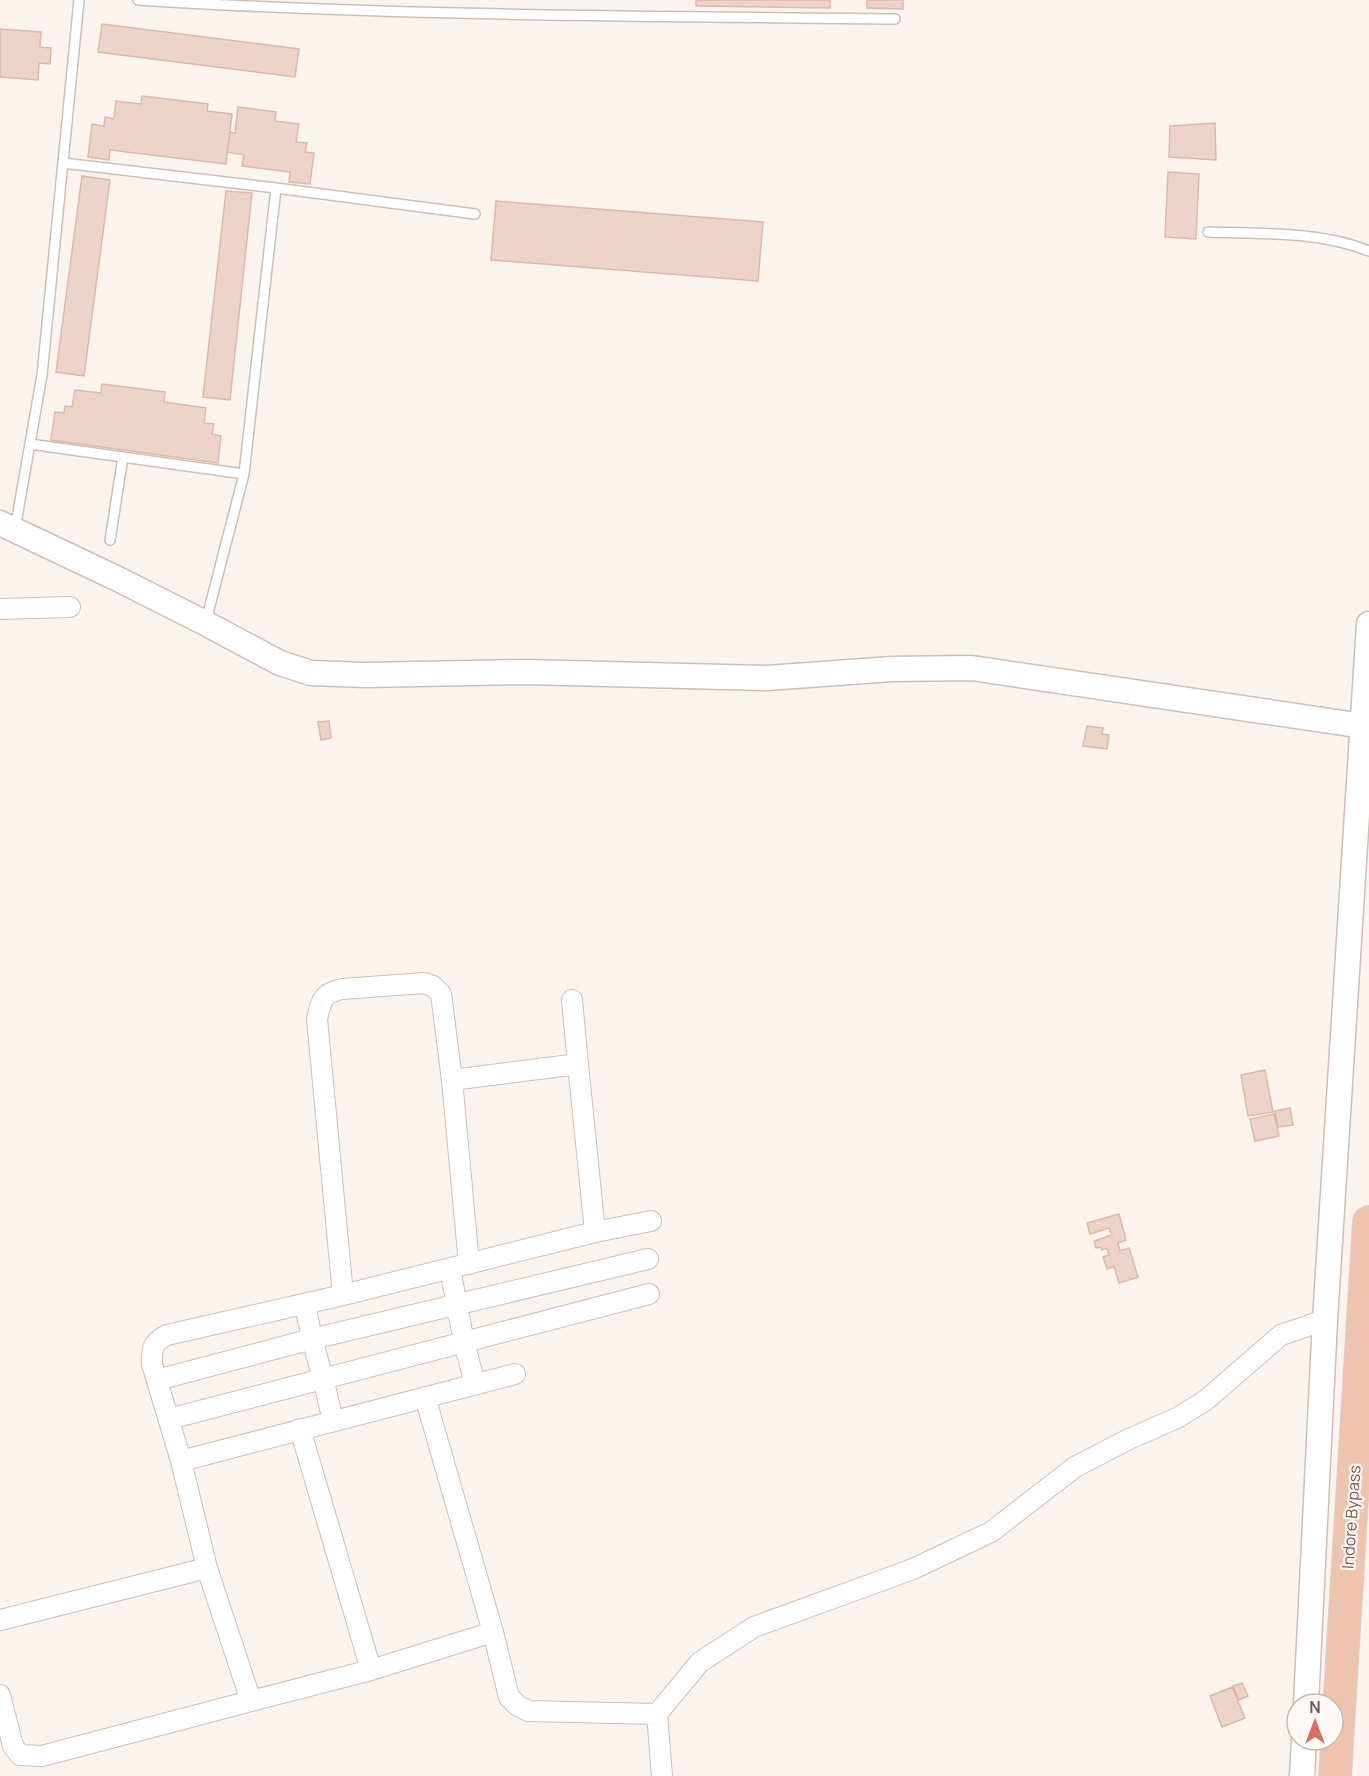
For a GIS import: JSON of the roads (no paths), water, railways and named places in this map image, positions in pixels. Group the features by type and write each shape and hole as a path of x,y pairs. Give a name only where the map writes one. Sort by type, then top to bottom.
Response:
{"highway":[{"name":"Indore Bypass","path":"1335,1776 1369,1222"}],"street":[{"path":"7,527 120,580 280,663 311,673 365,675 528,672 767,678 892,669 972,668 1363,726"},
{"path":"0,609 70,607"},
{"path":"1307,1692 1325,1320 1369,624"},
{"path":"343,1296 317,1018 321,1002 330,992 342,988 424,983 433,986 441,994 442,999 452,1080 460,1266 456,1305 475,1384"},
{"path":"572,1000 595,1232"},
{"path":"452,1080 578,1064"},
{"path":"251,1701 207,1568 181,1461 152,1364 152,1349 157,1340 167,1335 343,1296 595,1232 651,1221"},
{"path":"157,1380 312,1339 648,1259"},
{"path":"169,1419 649,1294"},
{"path":"305,1304 333,1421"},
{"path":"662,1776 657,1714 700,1662 754,1627 913,1569 991,1532 1075,1467 1129,1439 1177,1418 1206,1400 1281,1335 1325,1320"},
{"path":"181,1461 515,1374"},
{"path":"425,1397 493,1632 509,1697 518,1706 528,1711 657,1714"},
{"path":"300,1429 371,1670"},
{"path":"0,1620 207,1568"},
{"path":"0,1695 13,1746 20,1755 42,1756 371,1670 493,1632"},
{"path":"1302,1776 1303,1752"}],"lane":[{"path":"7,527 30,444 42,375 79,0"},
{"path":"138,0 598,16 895,19"},
{"path":"63,163 475,214"},
{"path":"205,623 244,474 276,188"},
{"path":"1208,232 1302,236 1353,245 1369,251"},
{"path":"30,444 244,474"},
{"path":"110,540 123,457"}]}
